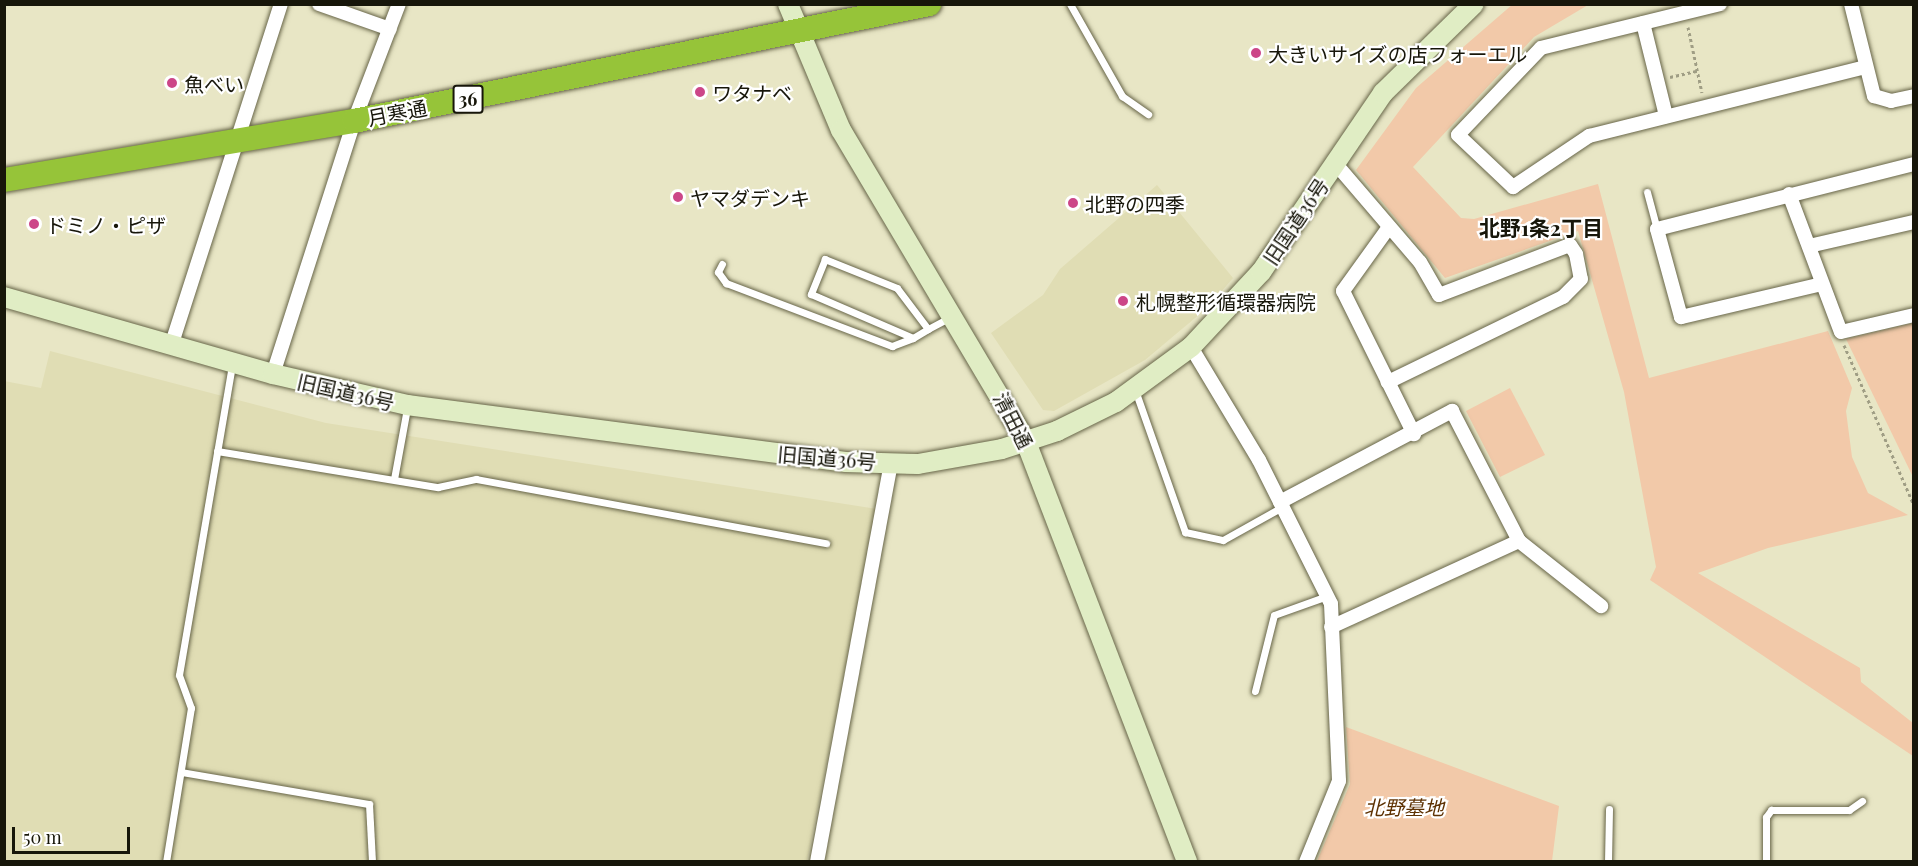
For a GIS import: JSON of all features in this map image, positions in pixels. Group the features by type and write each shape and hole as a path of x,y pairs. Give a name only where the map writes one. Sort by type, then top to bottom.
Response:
{"highway":[{"name":"月寒通","path":"4,180 236,143 354,121 929,4"}],"street":[{"path":"172,343 281,4"},
{"path":"319,4 390,29"},
{"path":"273,374 354,121 399,4"},
{"name":"清田通","path":"788,4 841,130 953,315 1026,442 1187,861"},
{"name":"旧国道36号","path":"4,297 172,343 273,374 407,405 845,462 918,464 1026,442 1135,390 1191,347 1261,272 1402,70 1474,4"},
{"path":"1720,4 1541,48 1458,135 1513,187 1589,136 1865,67"},
{"path":"1851,4 1874,96 1891,101 1914,96"},
{"path":"1643,23 1666,116"},
{"path":"1335,163 1389,227 1439,295 1570,245 1581,279 1563,297 1388,382"},
{"path":"1822,284 1681,317 1657,229 1789,194 1914,165"},
{"path":"1789,194 1841,332 1914,315"},
{"path":"1809,246 1914,222"},
{"path":"1389,227 1343,291 1414,434"},
{"path":"1191,347 1281,505 1327,596 1331,627 1339,781 1306,861"},
{"path":"1281,505 1414,434 1452,411 1519,541 1601,606"},
{"path":"817,861 891,463"},
{"path":"1331,627 1519,541"}],"lane":[{"path":"1070,4 1122,96 1148,114"},
{"path":"1647,192 1657,229"},
{"path":"914,338 811,294 825,259 897,288 928,329"},
{"path":"722,264 718,272 726,283 892,346 914,338 953,315"},
{"path":"166,861 191,708 179,675 232,362"},
{"path":"1135,390 1185,532 1223,540 1281,505"},
{"path":"394,479 407,405"},
{"path":"217,451 438,487 476,479 826,543"},
{"path":"1255,691 1274,615 1327,596"},
{"path":"181,772 369,804 372,861"},
{"path":"1766,861 1766,817 1771,810 1850,810 1862,801"},
{"path":"1608,861 1609,809"}],"path":[{"path":"1685,13 1705,107"},
{"path":"1657,80 1697,71"},
{"path":"1841,332 1852,372 1914,505"}],"shaded area":[{"name":"札幌整形循環器病院","path":"1157,185 1233,278 1207,308 1145,360 1054,411 1043,410 991,333 1043,295 1060,269"},
{"path":"50,351 326,423 877,509 807,861 5,861 4,381 41,388"}],"green space":[{"path":"1513,4 1588,5 1534,37 1413,167 1461,218 1474,219 1598,184 1649,378 1828,331 1852,388 1846,411 1852,457 1868,493 1908,515 1768,548 1698,573 1860,668 1861,682 1913,723 1913,756 1650,580 1656,567 1624,392 1578,231 1445,278 1356,170 1416,88"},
{"path":"1914,323 1913,477 1846,339"},
{"path":"1510,388 1545,455 1500,477 1466,411"},
{"name":"北野墓地","path":"1346,727 1559,806 1552,861 1317,861 1350,784"}],"place":[{"name":"大きいサイズの店フォーエル","path":"1256,53"},
{"name":"魚べい","path":"172,83"},
{"name":"ワタナベ","path":"700,92"},
{"name":"ヤマダデンキ","path":"678,197"},
{"name":"北野の四季","path":"1073,203"},
{"name":"ドミノ・ピザ","path":"34,224"},
{"name":"札幌整形循環器病院","path":"1123,301"}],"district":[{"name":"北野1条2丁目","path":"1541,227"}]}
